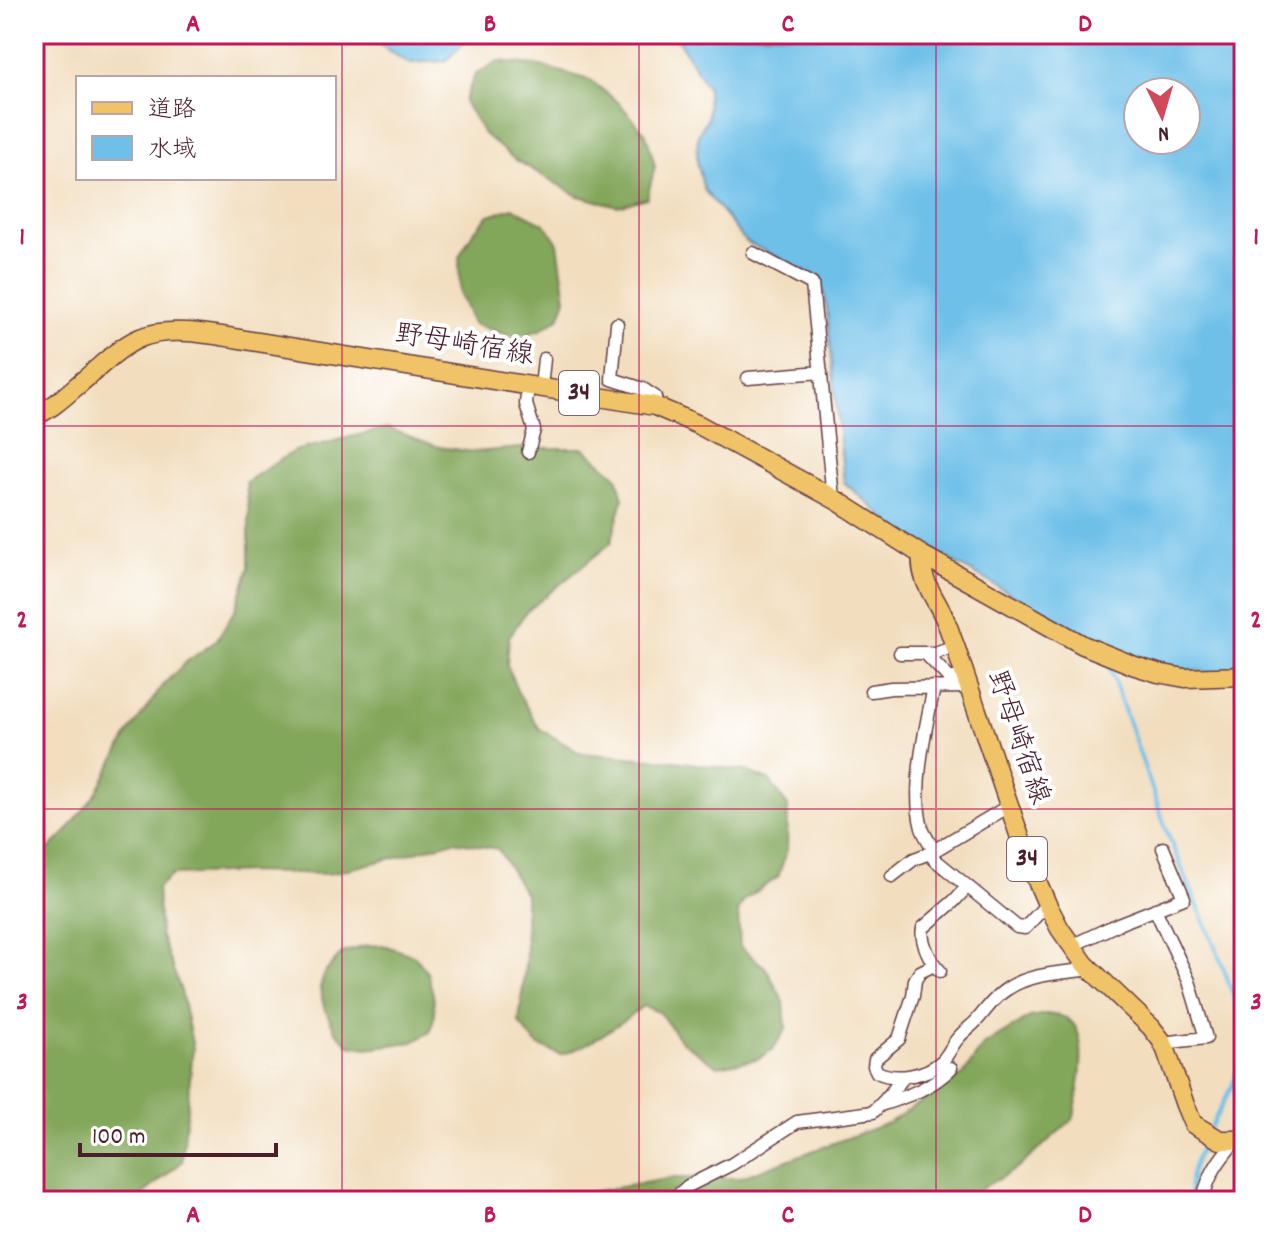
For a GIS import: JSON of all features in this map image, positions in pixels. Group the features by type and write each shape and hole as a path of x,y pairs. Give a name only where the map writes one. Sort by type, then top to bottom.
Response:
{"main road":[{"name":"野母崎宿線","path":"34,416 49,408 123,348 140,338 168,333 258,342 655,406 699,425 833,498 922,555 1091,649 1158,673 1185,678 1244,676"},
{"name":"野母崎宿線","path":"922,555 924,579 943,614 1027,858 1047,904 1071,946 1151,1027 1162,1043 1189,1119 1196,1127 1233,1139"}],"street":[{"path":"753,253 812,284 833,498"},
{"path":"617,324 612,379 643,389 655,397 655,406"},
{"path":"528,452 534,430 526,404 544,359"},
{"path":"748,378 821,372"},
{"path":"900,653 935,653 955,646"},
{"path":"925,653 950,679 967,682"},
{"path":"871,691 967,682"},
{"path":"934,687 922,751 919,801 922,829 934,859 1017,927 1025,928 1047,904"},
{"path":"892,876 914,859 1009,806"},
{"path":"1071,946 1184,898 1163,848"},
{"path":"967,887 923,928 923,940 937,968 920,972 915,980 899,1039 873,1062 877,1072 892,1078 903,1078 931,1068 940,1063 959,1037 1009,987 1039,976 1091,969"},
{"path":"1155,909 1189,981 1206,1038 1162,1043"},
{"path":"880,1105 908,1096 942,1078 951,1068"},
{"path":"672,1201 688,1186 732,1164 797,1122 873,1112 903,1078"},
{"path":"1202,1201 1210,1175 1233,1139"}],"green space":[{"path":"498,61 541,66 590,80 619,103 646,134 655,166 647,198 618,206 578,196 514,159 484,134 464,102 475,75"},
{"path":"513,208 545,224 558,243 566,299 559,318 540,330 514,337 473,324 460,294 459,257 473,232 489,215"},
{"path":"387,428 439,447 474,452 584,448 617,476 623,499 611,543 526,612 509,637 507,665 517,691 539,728 580,753 746,771 770,781 788,806 787,850 778,877 744,900 738,912 740,947 766,968 784,1002 786,1029 772,1050 757,1059 718,1066 681,1041 659,1012 643,1006 594,1040 572,1051 561,1055 537,1045 519,1023 526,956 525,894 498,849 454,841 328,874 250,872 172,875 157,888 160,934 181,991 193,1048 182,1162 135,1201 34,1201 34,854 45,853 66,832 95,795 129,733 164,684 186,662 216,641 236,608 249,568 246,482 294,451"},
{"path":"383,945 415,956 427,972 435,1014 430,1032 413,1042 367,1048 349,1045 335,1030 324,1007 320,988 324,974 342,953"},
{"path":"1046,1014 1066,1018 1079,1036 1081,1064 1074,1118 1018,1168 965,1201 571,1201 587,1193 672,1178 739,1178 888,1123 963,1075 983,1046 1030,1017"}],"water":[{"path":"363,34 474,34 445,61 408,63"},
{"path":"671,34 1244,34 1244,662 1233,670 1215,673 1173,668 1098,643 902,533 844,482 822,280 745,241 704,190 697,161 698,135 708,117 707,87"}],"waterway":[{"path":"1107,661 1170,840 1220,958 1244,1026"},
{"path":"1210,1128 1233,1084 1244,1049"},
{"path":"1193,1201 1190,1178 1205,1139"}]}
